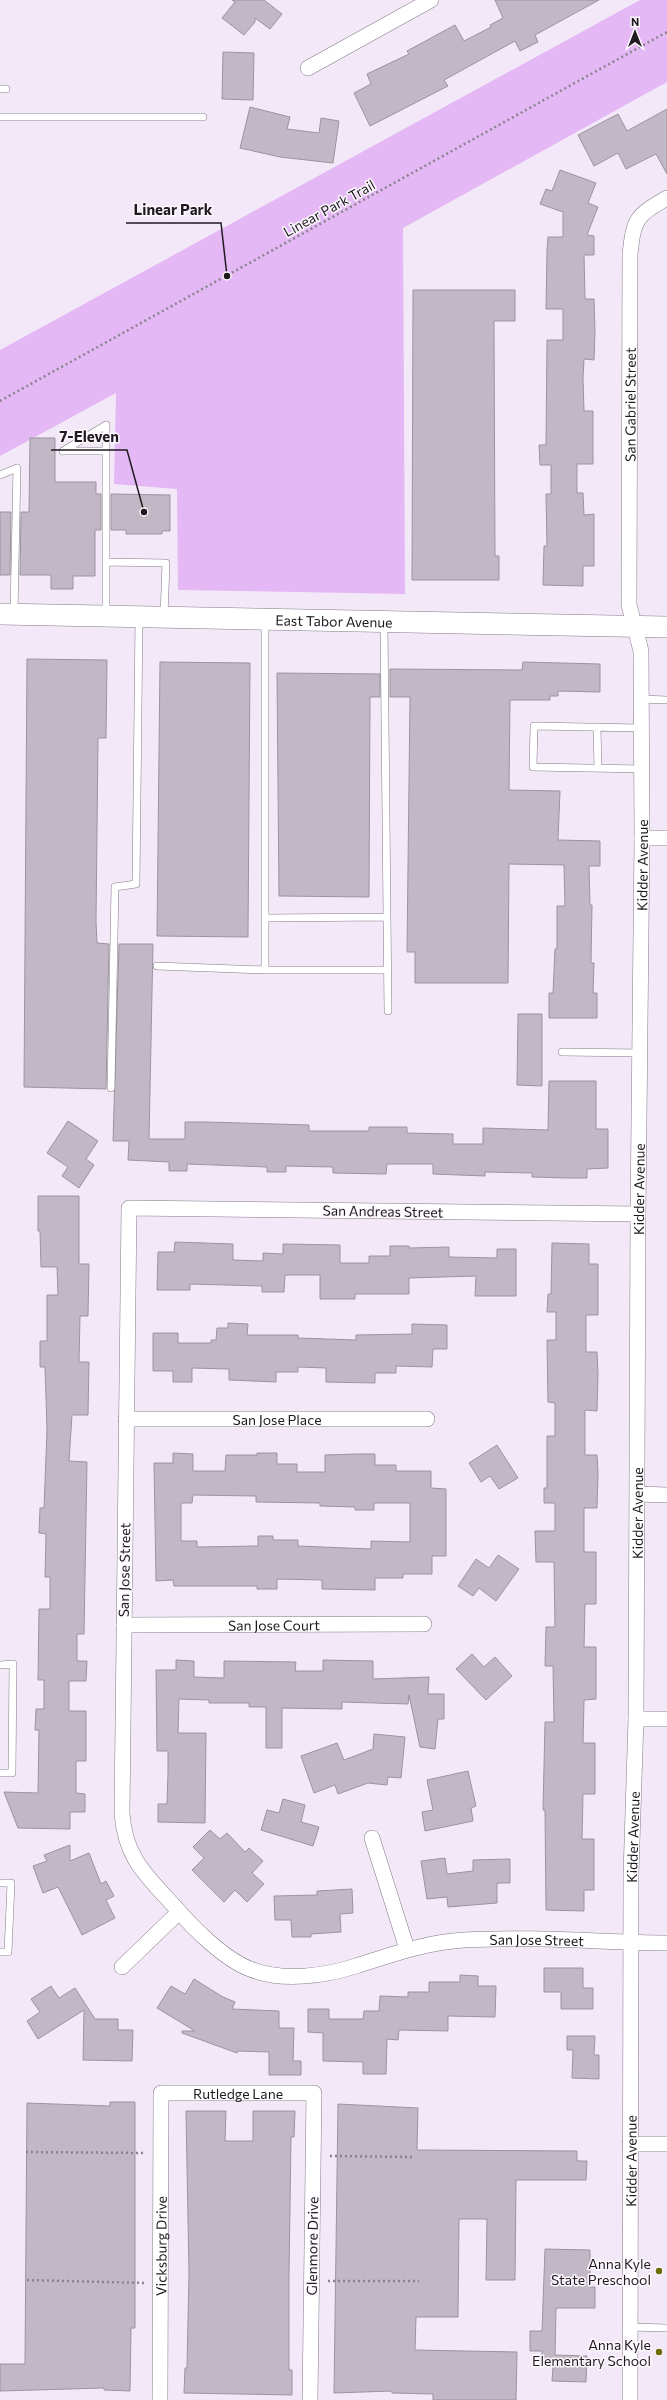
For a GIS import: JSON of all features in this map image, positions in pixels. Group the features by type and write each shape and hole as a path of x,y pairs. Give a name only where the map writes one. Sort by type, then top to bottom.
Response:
{"main road":[{"name":"East Tabor Avenue","path":"7,614 667,627"}],"street":[{"path":"308,68 431,0"},
{"name":"San Gabriel Street","path":"634,626 629,605 630,254 632,234 637,218 667,198"},
{"name":"Kidder Avenue","path":"630,2400 631,1874 636,1719 638,1214 641,1053 642,838 641,651 634,626"},
{"path":"642,838 667,838"},
{"name":"San Andreas Street","path":"129,1208 638,1214"},
{"name":"San Jose Street","path":"129,1208 123,1833 129,1850 141,1869 179,1912 224,1954 250,1969 281,1976 310,1975 354,1967 407,1949 462,1940 515,1938 667,1943"},
{"name":"San Jose Place","path":"126,1419 427,1419"},
{"path":"638,1494 667,1495"},
{"name":"San Jose Court","path":"124,1625 424,1624"},
{"path":"636,1719 667,1720"},
{"path":"372,1838 407,1949"},
{"path":"122,1967 179,1912"},
{"name":"Rutledge Lane","path":"161,2093 314,2093"},
{"name":"Vicksburg Drive","path":"160,2400 161,2093"},
{"name":"Glenmore Drive","path":"310,2400 314,2093"},
{"path":"630,2144 667,2144"}],"lane":[{"path":"0,117 203,117"},
{"path":"106,451 63,451 106,425 106,451 106,616"},
{"path":"0,475 16,468 7,614"},
{"path":"106,562 166,563 164,618"},
{"path":"110,1088 115,887 136,884 139,617"},
{"path":"265,620 265,970"},
{"path":"384,622 388,1011"},
{"path":"641,700 667,700"},
{"path":"641,728 534,726 534,767 642,769"},
{"path":"597,727 598,768"},
{"path":"265,918 387,917"},
{"path":"157,966 265,970 388,970"},
{"path":"562,1052 641,1053"},
{"path":"0,1665 13,1664 12,1773 0,1773"},
{"path":"0,1883 11,1883 8,1952 0,1952"},
{"path":"630,2327 667,2328"}],"path":[{"name":"Linear Park Trail","path":"0,401 667,32"},
{"path":"26,2152 161,2154"},
{"path":"313,2155 414,2157"},
{"path":"27,2280 160,2284"},
{"path":"312,2280 419,2281"}],"shaded area":[{"path":"640,0 667,0 667,82 403,228 405,594 178,590 177,489 114,484 116,393 0,456 0,350"}],"building":[{"path":"232,0 264,0 282,14 270,29 255,18 255,22 244,35 222,18 235,2"},
{"path":"495,0 599,0 535,35 538,42 520,51 515,41 444,80 448,86 370,126 354,93 371,84 367,74 409,54 407,51 455,25 464,41 491,27 490,25 503,18"},
{"path":"223,52 254,53 253,100 222,99"},
{"path":"250,107 290,117 287,129 319,133 321,118 339,121 333,163 280,157 240,148"},
{"path":"667,109 667,174 656,154 626,169 618,153 594,166 578,135 618,114 627,131"},
{"path":"560,170 596,183 588,203 598,207 587,235 594,236 594,255 584,255 585,299 594,299 595,332 594,360 584,359 583,379 584,411 593,411 593,464 577,464 577,493 583,493 584,515 594,514 594,566 583,566 583,586 543,585 544,546 547,546 546,494 551,494 551,465 540,465 539,445 546,445 547,340 563,340 563,309 546,309 547,251 548,237 563,237 563,212 540,204 546,189 552,191"},
{"path":"413,290 515,290 515,321 494,321 495,556 499,556 499,580 412,580"},
{"path":"30,438 55,438 55,482 96,482 96,494 101,494 101,530 95,530 95,576 73,576 73,589 51,589 51,575 20,575 21,512 29,512"},
{"path":"111,494 170,495 170,531 162,531 162,534 126,534 126,530 111,530"},
{"path":"0,512 11,512 10,575 0,575"},
{"path":"27,659 107,660 106,738 98,738 96,922 97,943 109,944 106,1089 24,1087"},
{"path":"160,662 250,663 248,937 157,936"},
{"path":"523,662 600,664 600,692 558,691 558,696 550,696 550,700 510,700 509,790 560,791 558,840 600,841 600,866 589,866 590,905 592,905 591,963 594,963 593,993 597,993 597,1018 549,1018 549,993 553,993 555,949 557,949 557,906 565,906 564,865 509,864 508,983 415,983 415,952 407,952 410,697 390,697 390,669 522,670"},
{"path":"277,673 380,674 380,697 370,697 369,897 279,896"},
{"path":"119,944 153,944 149,1139 185,1139 185,1122 207,1122 309,1125 309,1131 369,1131 369,1127 407,1127 407,1133 453,1134 453,1144 483,1144 483,1128 548,1130 549,1081 596,1081 596,1129 608,1129 608,1168 587,1169 587,1178 568,1178 532,1177 532,1173 485,1172 485,1176 433,1174 433,1164 387,1164 386,1174 333,1173 333,1167 286,1166 286,1172 267,1172 267,1167 187,1164 187,1171 169,1171 169,1162 128,1160 129,1141 113,1141"},
{"path":"518,1014 542,1014 542,1086 517,1085"},
{"path":"68,1121 98,1141 86,1159 94,1165 79,1188 62,1176 68,1167 47,1153"},
{"path":"38,1196 79,1196 79,1264 89,1264 88,1316 80,1316 79,1362 89,1362 88,1415 72,1415 69,1461 87,1462 84,1634 77,1634 77,1661 87,1661 86,1681 69,1681 69,1711 86,1711 86,1761 76,1761 76,1793 85,1794 85,1812 70,1812 70,1829 18,1828 4,1792 38,1793 39,1730 35,1730 36,1709 44,1709 44,1680 38,1680 39,1609 50,1609 50,1577 45,1577 46,1534 39,1533 40,1508 44,1508 47,1430 45,1367 40,1367 40,1341 47,1341 47,1295 58,1295 57,1267 41,1267 40,1231 38,1231"},
{"path":"175,1242 233,1244 233,1260 263,1261 263,1253 283,1254 283,1244 340,1245 340,1263 369,1263 369,1256 390,1256 390,1246 409,1246 409,1248 449,1247 449,1257 497,1258 497,1249 516,1249 516,1296 475,1296 476,1276 409,1278 409,1294 355,1294 355,1299 320,1299 320,1275 285,1275 284,1292 262,1292 262,1286 190,1284 190,1290 157,1290 158,1252 174,1252"},
{"path":"552,1243 589,1244 589,1264 598,1264 598,1315 586,1315 586,1352 597,1352 598,1374 597,1411 585,1410 585,1455 597,1455 598,1473 597,1508 584,1508 584,1552 596,1552 596,1604 585,1604 584,1647 596,1647 596,1699 584,1700 583,1743 595,1743 595,1794 583,1794 582,1839 594,1839 594,1890 584,1890 584,1911 546,1910 545,1810 543,1810 545,1722 554,1722 553,1666 545,1666 546,1627 555,1627 554,1562 536,1562 535,1531 555,1531 555,1503 544,1503 544,1488 547,1488 547,1436 555,1436 555,1403 548,1402 547,1340 556,1340 556,1312 547,1312 548,1294 551,1294"},
{"path":"228,1323 248,1324 247,1335 298,1335 298,1338 356,1340 356,1335 412,1334 412,1324 447,1325 447,1349 433,1349 432,1367 396,1366 396,1373 375,1373 375,1383 326,1382 326,1368 298,1367 298,1372 276,1372 276,1382 229,1380 229,1369 192,1368 192,1382 173,1382 173,1371 153,1371 153,1333 178,1333 178,1343 211,1343 211,1340 216,1340 217,1328 228,1328"},
{"path":"497,1445 518,1478 499,1489 490,1476 481,1482 469,1463"},
{"path":"173,1453 193,1454 193,1471 225,1471 226,1455 257,1455 257,1453 277,1453 277,1464 297,1464 297,1472 325,1472 325,1455 375,1454 375,1465 396,1465 396,1471 431,1471 431,1488 446,1489 446,1556 432,1556 432,1574 403,1574 403,1578 375,1578 375,1590 322,1589 322,1580 277,1579 277,1589 257,1589 257,1586 174,1586 173,1580 156,1581 154,1463 173,1463","holes":["193,1495 256,1496 256,1502 320,1503 320,1506 355,1507 355,1510 374,1510 374,1503 410,1503 410,1542 371,1541 371,1549 298,1546 298,1540 273,1540 273,1536 258,1536 258,1546 197,1547 197,1541 181,1541 181,1503 192,1503"]},
{"path":"498,1555 519,1569 496,1601 479,1588 473,1596 458,1586 476,1559 489,1568"},
{"path":"472,1654 484,1667 495,1657 512,1676 486,1700 456,1669"},
{"path":"176,1660 194,1661 194,1677 224,1678 224,1661 296,1662 295,1671 323,1671 323,1660 373,1661 373,1679 429,1677 428,1694 444,1694 444,1719 438,1719 435,1749 420,1747 409,1695 408,1704 342,1702 342,1709 282,1708 282,1748 266,1748 266,1707 249,1707 249,1703 209,1703 209,1700 179,1699 178,1733 206,1733 205,1823 158,1822 158,1804 167,1804 168,1751 157,1751 156,1670 176,1670"},
{"path":"374,1734 405,1737 401,1778 388,1777 387,1785 368,1783 338,1794 335,1785 314,1793 301,1756 337,1743 344,1760 373,1749"},
{"path":"468,1771 476,1806 471,1808 473,1821 425,1831 422,1812 433,1810 427,1780"},
{"path":"283,1799 305,1805 301,1822 319,1827 313,1846 261,1830 267,1810 279,1813"},
{"path":"210,1830 220,1839 227,1833 245,1852 249,1848 263,1861 252,1873 264,1884 247,1902 235,1890 224,1902 192,1870 204,1858 193,1847"},
{"path":"70,1845 70,1861 89,1853 101,1884 106,1881 114,1896 106,1900 115,1918 82,1935 58,1887 43,1893 33,1866 47,1861 44,1855"},
{"path":"445,1858 447,1874 473,1871 473,1860 510,1859 510,1883 497,1883 497,1903 448,1907 447,1897 427,1899 421,1861"},
{"path":"352,1889 353,1913 340,1914 341,1932 311,1934 311,1937 292,1937 291,1920 275,1920 274,1896 317,1895 317,1891"},
{"path":"544,1968 583,1968 583,1988 593,1988 593,2009 561,2009 561,1992 544,1992"},
{"path":"460,1975 478,1976 478,1986 496,1986 495,2017 448,2016 448,2031 399,2030 398,2040 387,2039 386,2074 363,2074 363,2062 323,2061 323,2033 308,2032 308,2009 329,2009 329,2019 363,2019 364,2011 379,2011 380,1996 408,1997 408,1992 429,1992 429,1982 460,1982"},
{"path":"194,1979 223,1997 235,2002 232,2009 279,2011 279,2028 294,2028 293,2061 301,2061 301,2075 269,2075 269,2052 238,2051 237,2053 182,2033 182,2031 195,2031 157,2008 171,1986 185,1994"},
{"path":"51,1986 59,1998 75,1988 95,2019 118,2019 118,2030 133,2030 132,2061 83,2060 84,2010 38,2039 27,2021 40,2012 31,1999"},
{"path":"567,2036 595,2036 594,2055 599,2055 599,2079 572,2078 573,2050 567,2050"},
{"path":"110,2102 135,2102 135,2328 131,2328 130,2391 104,2390 104,2388 0,2391 0,2364 25,2364 27,2103 110,2106"},
{"path":"338,2104 418,2108 417,2150 577,2151 577,2161 587,2161 586,2180 516,2180 515,2280 486,2280 487,2219 459,2219 458,2317 416,2317 415,2350 517,2352 516,2400 433,2400 433,2394 392,2393 392,2391 334,2393"},
{"path":"186,2111 226,2111 225,2141 253,2141 253,2111 295,2111 294,2137 291,2137 289,2274 289,2370 292,2370 292,2395 184,2393 185,2368 187,2368 189,2273"},
{"path":"545,2249 590,2250 590,2287 595,2287 595,2308 556,2308 555,2355 587,2356 586,2382 552,2381 553,2366 542,2365 542,2351 530,2351 530,2331 542,2331"}],"place":[{"name":"Linear Park","path":"227,276"},
{"name":"7-Eleven","path":"144,512"},
{"name":"Anna Kyle State Preschool","path":"659,2271"},
{"name":"Anna Kyle Elementary School","path":"659,2352"}]}
